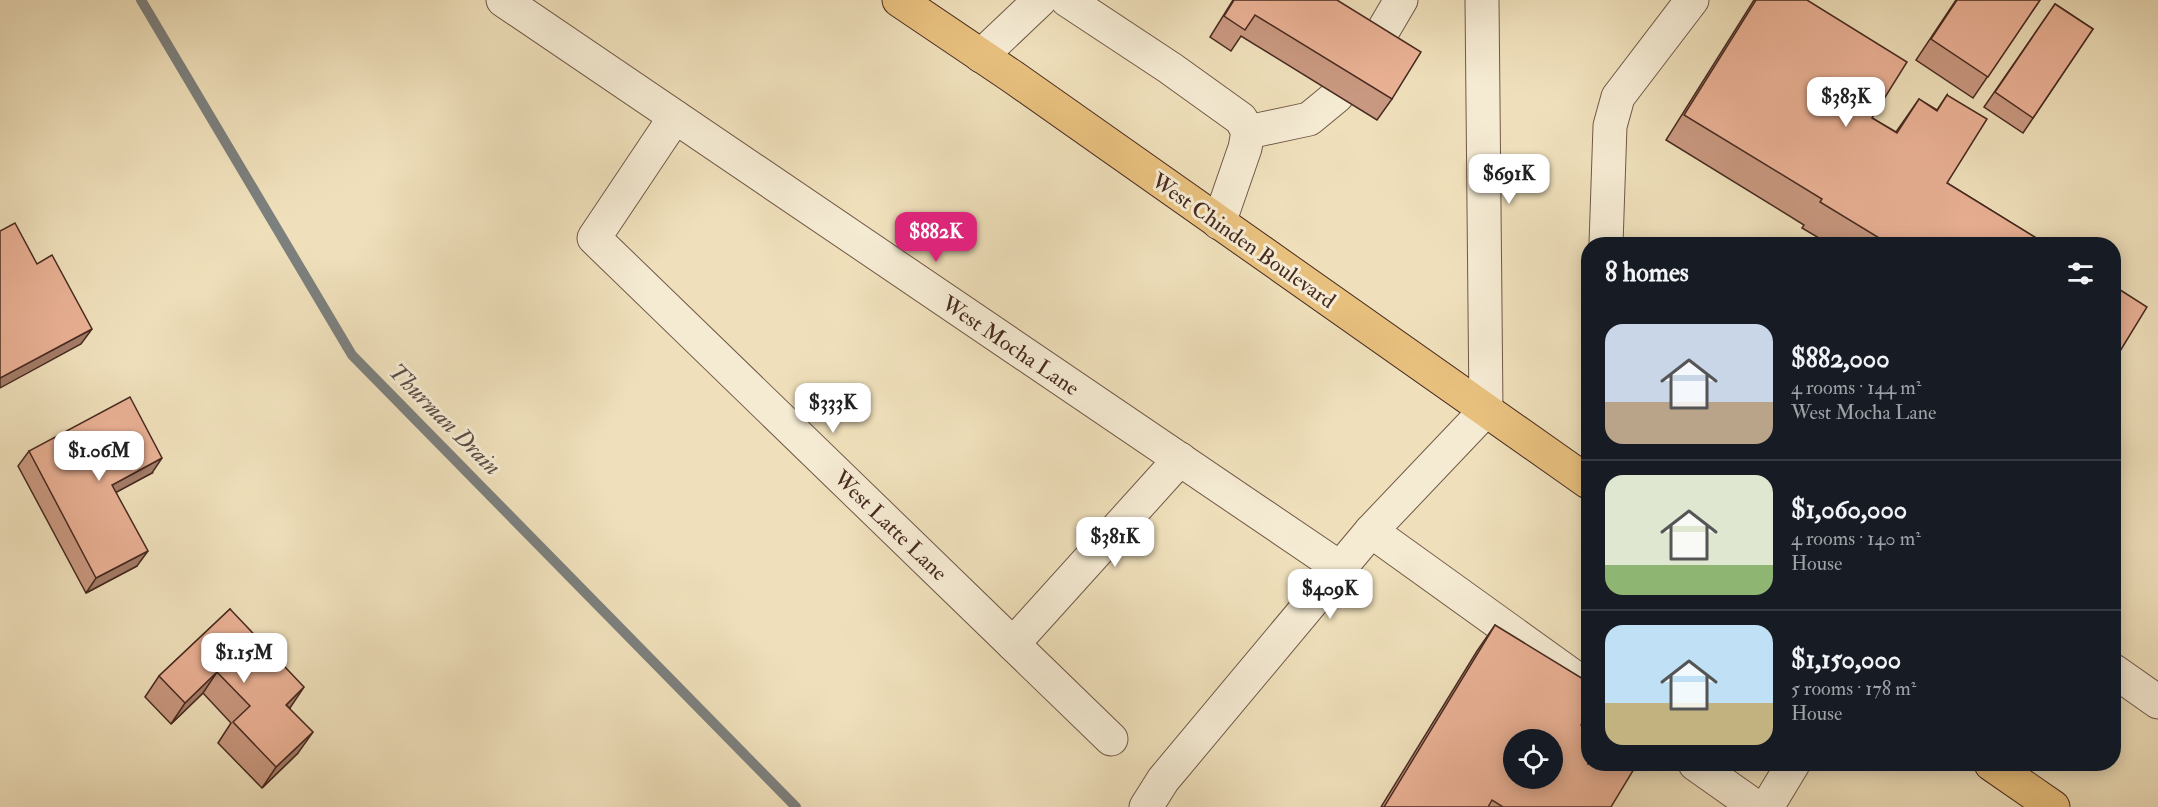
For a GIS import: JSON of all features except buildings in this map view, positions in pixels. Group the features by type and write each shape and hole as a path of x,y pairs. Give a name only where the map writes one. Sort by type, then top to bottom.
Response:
{"main road":[{"name":"West Chinden Boulevard","path":"899,0 1581,477"},
{"path":"2001,771 2053,807"}],"street":[{"name":"West Mocha Lane","path":"503,0 1340,568"},
{"path":"981,56 1040,0"},
{"path":"1067,0 1170,68 1241,119 1248,132 1245,148 1219,223"},
{"path":"1371,51 1401,0"},
{"path":"1146,807 1163,780 1371,531 1486,410 1482,0"},
{"path":"1606,237 1610,126 1618,97 1692,0"},
{"path":"1248,132 1309,119 1337,96"},
{"name":"West Latte Lane","path":"675,117 594,238 1111,739"},
{"path":"1013,644 1180,459"},
{"path":"1371,531 1581,682"},
{"path":"2121,677 2158,702"},
{"path":"1705,771 1756,807"},
{"path":"1767,807 1789,771"}],"waterway":[{"name":"Thurman Drain","path":"141,0 352,355 796,807"}]}
